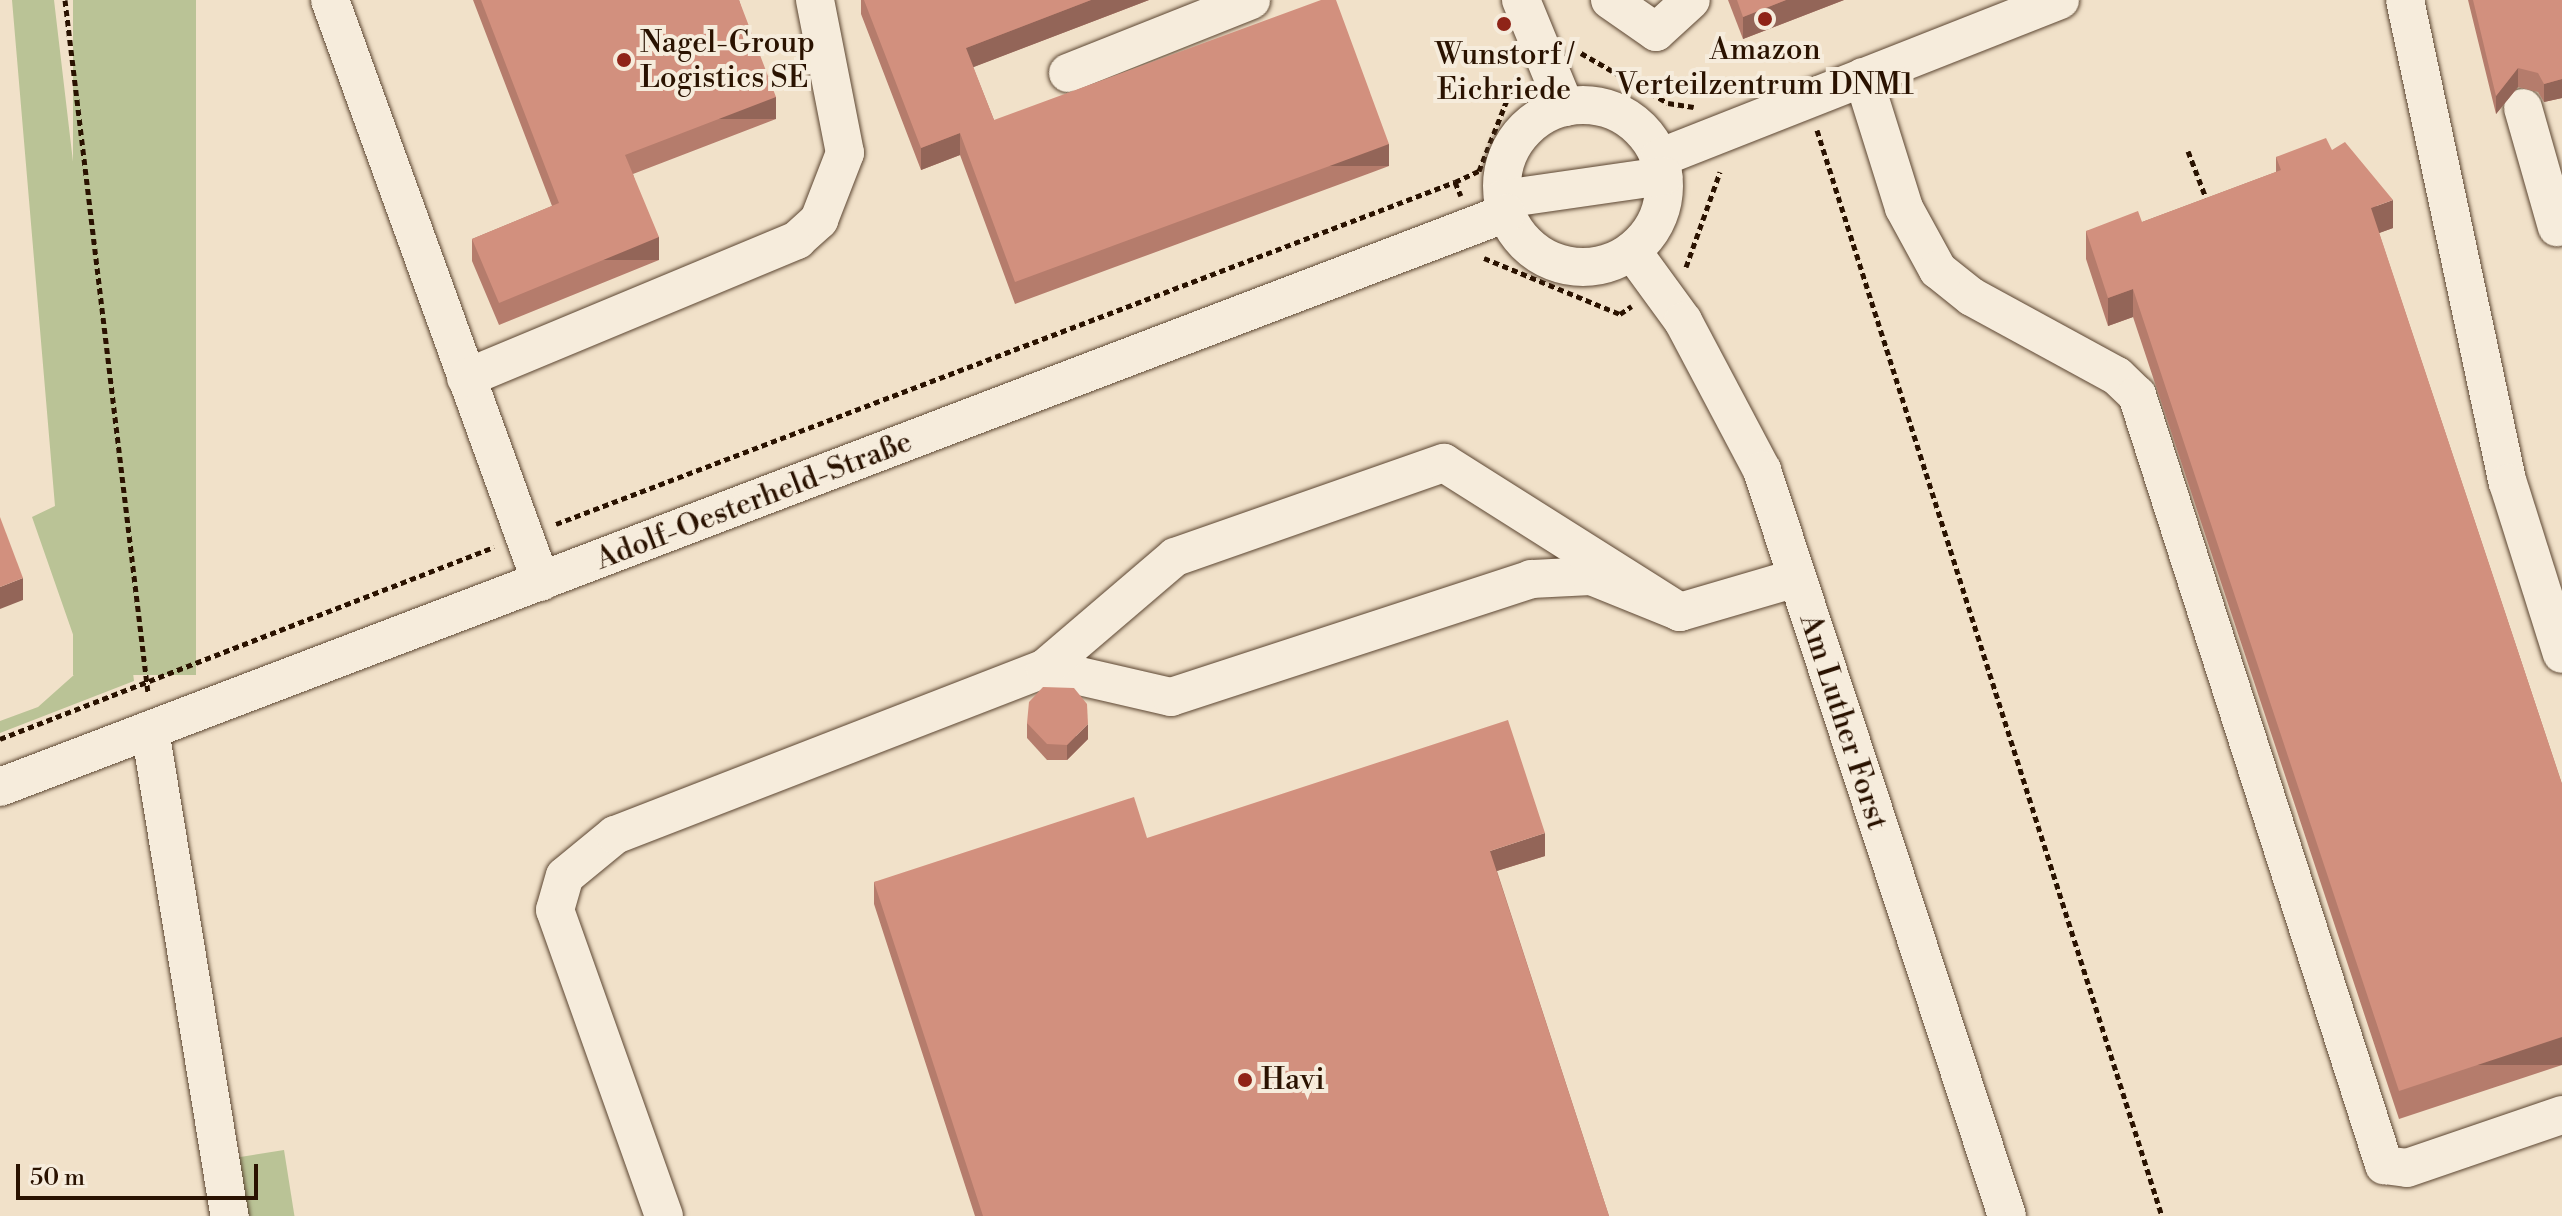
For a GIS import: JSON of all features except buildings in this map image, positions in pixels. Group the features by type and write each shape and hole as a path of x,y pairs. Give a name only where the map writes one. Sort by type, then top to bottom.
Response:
{"street":[{"path":"330,0 541,582"},
{"path":"466,378 797,240 819,220 837,189 845,153 815,0"},
{"path":"1068,73 1251,0"},
{"path":"1521,0 1565,107"},
{"path":"1610,0 1656,32 1691,0"},
{"path":"1661,167 1804,100 2060,0"},
{"path":"2405,0 2508,483 2562,654"},
{"path":"1863,77 1904,208 1938,270 1972,297 2117,376 2137,395 2384,1165 2407,1168 2562,1115"},
{"path":"1565,107 1609,110 1637,125 1661,167 1657,218 1632,251 1584,268 1560,264 1537,253 1505,206 1510,151 1542,116 1565,107"},
{"path":"2523,108 2560,229"},
{"name":"Adolf-Oesterheld-Straße","path":"0,787 541,582 1505,206 1661,167"},
{"name":"Am Luther Forst","path":"1632,251 1728,399 1762,470 2007,1216"},
{"path":"664,1216 563,951 555,910 565,876 615,835 1045,668 1175,557 1444,463 1680,612"},
{"path":"1045,668 1171,697 1531,579 1591,576 1680,612 1796,578"},
{"path":"150,730 230,1216"}],"path":[{"path":"65,0 148,682 150,730"},
{"path":"0,739 523,536 1455,182 1479,171 1513,79 1548,64"},
{"path":"1804,100 2162,1216"},
{"path":"2188,151 2210,208"}],"green space":[{"path":"12,0 54,0 134,681 0,733 0,721 38,707 84,666 32,517 55,506"},
{"path":"73,0 196,0 196,675 73,675"},
{"path":"284,1150 294,1216 245,1216 236,1158"}],"place":[{"name":"Amazon Verteilzentrum DNM1","path":"1765,19"},
{"name":"Wunstorf / Eichriede","path":"1504,24"},
{"name":"Nagel-Group Logistics SE","path":"624,60"},
{"name":"Havi","path":"1245,1080"}]}
